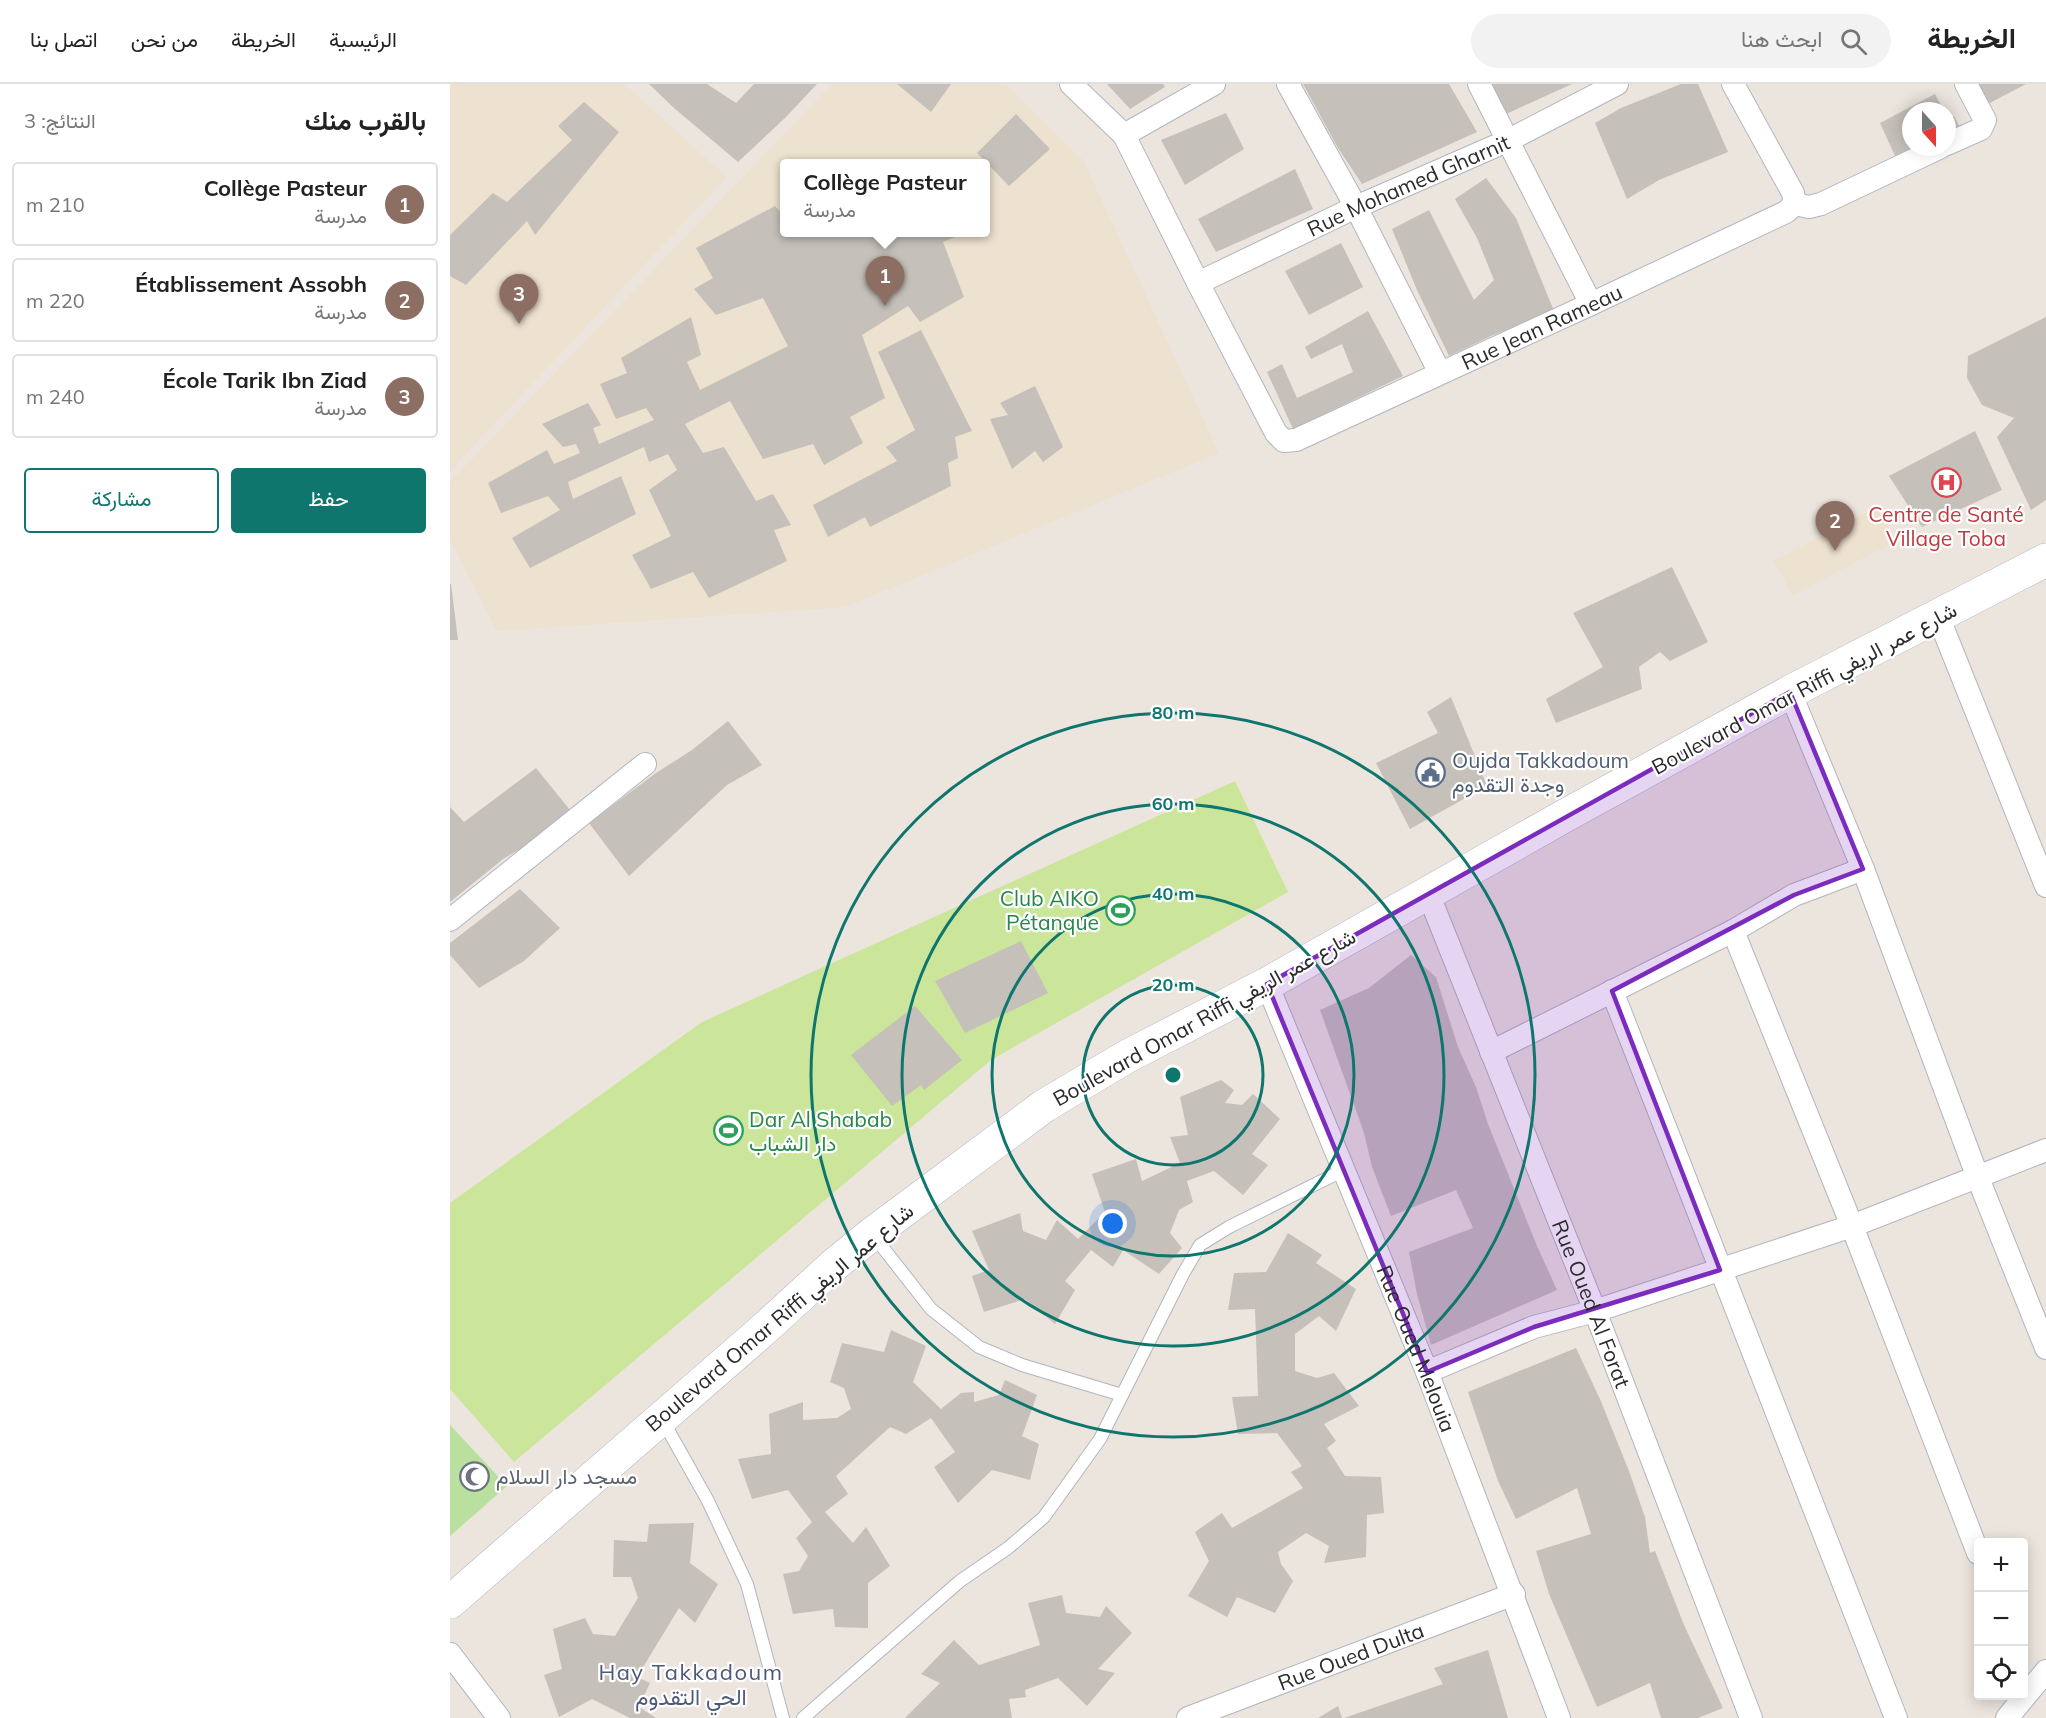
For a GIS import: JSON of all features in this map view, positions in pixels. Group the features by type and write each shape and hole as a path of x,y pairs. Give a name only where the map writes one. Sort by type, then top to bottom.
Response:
{"street":[{"path":"1071,84 1124,135 1198,283"},
{"path":"1124,135 1214,84"},
{"path":"1288,84 1356,207 1440,373"},
{"path":"1479,84 1591,304"},
{"name":"Rue Mohamed Gharnit","path":"1198,283 1356,207 1507,141 1617,84"},
{"path":"1733,84 1793,193 1795,204 1809,207 1821,204 1922,156"},
{"path":"1956,140 1982,129 1985,120 1966,84"},
{"name":"Rue Jean Rameau","path":"1198,283 1276,433 1284,441 1296,440 1786,212 1795,204"},
{"name":"Boulevard Omar Riffi شارع عمر الريفي","path":"450,1602 872,1234 1044,1106 1126,1057 1267,984 1790,692 2046,560"},
{"path":"1938,616 2046,886"},
{"path":"1790,692 1863,869 1978,1178 2046,1348"},
{"path":"450,920 645,764"},
{"path":"1491,1052 1733,931 1794,895 1863,869"},
{"name":"Rue Oued Al Forat","path":"1428,893 1595,1311 1749,1718"},
{"path":"1733,931 1852,1227 1974,1543"},
{"name":"Rue Oued Melouia","path":"1267,984 1427,1372 1514,1594 1559,1718"},
{"path":"1612,991 1896,1718"},
{"path":"1427,1372 1534,1327 1595,1311 1852,1227 2046,1150"},
{"name":"Rue Oued Dulta","path":"1188,1718 1514,1594"},
{"path":"450,1654 499,1718"},
{"path":"2028,1680 2046,1671"},
{"path":"2007,1718 2017,1700"}],"lane":[{"path":"803,1718 960,1581 1008,1548 1044,1517 1100,1439 1183,1274 1200,1245 1229,1227 1344,1170"},
{"path":"872,1234 931,1309 978,1347 1022,1365 1122,1395"},
{"path":"661,1417 708,1500 747,1584 783,1718"}],"highlighted area":[{"path":"1790,692 1863,869 1794,895 1612,991 1720,1270 1534,1327 1427,1372 1267,984"}],"shaded area":[{"path":"450,84 624,84 727,177 450,471"},
{"path":"832,84 1005,84 1083,160 1219,453 845,607 497,631 450,540 450,482"},
{"path":"1877,507 1896,541 1793,595 1773,561"}],"green space":[{"name":"Dar Al Shabab دار الشباب","path":"1235,781 1288,892 991,1060 514,1462 450,1389 450,1203 702,1022"},
{"path":"450,1425 507,1486 450,1536"}],"building":[{"path":"649,84 707,84 736,103 754,84 817,84 738,162"},
{"path":"897,84 951,84 931,112"},
{"path":"1107,84 1163,84 1165,87 1130,109"},
{"path":"1303,84 1449,84 1477,132 1362,184 1338,148"},
{"path":"1492,84 1572,84 1506,114"},
{"path":"1681,84 1698,84 1728,152 1659,180 1627,199 1595,123 1621,108"},
{"path":"1976,84 2026,84 1986,105"},
{"path":"1935,94 1939,102 1920,102"},
{"path":"584,102 619,132 535,235 527,221 466,285 450,276 450,235 493,193 507,202 572,140 558,126"},
{"path":"1902,111 1902,152 1895,156 1880,123"},
{"path":"1226,113 1244,149 1185,185 1161,140"},
{"path":"1016,114 1050,149 1009,186 990,166 990,159 983,159 977,153"},
{"path":"1295,169 1313,209 1216,252 1198,219"},
{"path":"1486,178 1516,218 1554,311 1491,336 1449,356 1417,290 1392,229 1429,210 1474,300 1494,280 1477,238 1455,199"},
{"path":"775,206 780,212 780,237 955,237 943,242 964,297 920,322 908,306 862,335 885,398 850,417 863,443 824,465 813,444 763,459 730,401 685,424 703,453 724,447 756,501 773,494 791,525 774,530 787,561 709,598 693,572 651,589 632,555 671,536 649,490 677,470 668,454 649,462 644,447 568,482 573,499 621,476 636,514 530,568 512,538 560,510 548,496 501,513 488,483 547,450 554,464 580,453 576,444 563,447 542,424 588,403 601,425 593,428 599,444 654,420 646,408 616,419 600,384 627,373 621,358 691,317 701,355 687,362 700,390 788,346 763,298 716,315 694,289 713,278 696,248"},
{"path":"1341,243 1363,287 1309,315 1285,271"},
{"path":"1368,311 1403,376 1293,429 1267,372 1282,364 1297,398 1353,372 1342,344 1311,359 1305,347"},
{"path":"2046,317 2046,500 2031,510 1997,437 2014,418 1982,405 1967,378 1968,356"},
{"path":"921,330 972,431 955,437 958,458 948,463 951,486 870,527 865,517 828,537 813,505 897,461 886,447 915,430 878,352"},
{"path":"1035,386 1063,447 1043,462 1035,451 1012,469 990,419 1008,415 1000,403"},
{"name":"Centre de Santé Village Toba","path":"1975,431 2002,490 1922,527 1889,476"},
{"path":"1672,567 1708,642 1670,661 1660,652 1639,667 1642,689 1556,723 1546,699 1603,667 1573,613"},
{"path":"451,584 458,640 450,640"},
{"path":"1451,697 1487,786 1410,829 1376,763 1438,733 1427,712"},
{"path":"728,721 762,765 727,785 629,876 589,823 656,773 692,750"},
{"path":"536,768 570,810 544,835 503,859 450,902 450,807 464,822"},
{"path":"520,889 560,928 524,961 479,988 450,955 450,943"},
{"path":"1021,941 1048,993 965,1033 935,981"},
{"path":"1411,955 1436,977 1458,1047 1476,1087 1488,1124 1537,1246 1557,1290 1431,1345 1417,1294 1409,1252 1473,1228 1456,1190 1391,1216 1372,1167 1364,1133 1320,1010 1369,988"},
{"path":"915,1006 962,1060 924,1090 921,1085 892,1106 851,1055"},
{"path":"1221,1080 1234,1090 1225,1103 1242,1105 1253,1094 1280,1119 1252,1154 1268,1165 1243,1195 1214,1171 1187,1181 1193,1202 1179,1210 1170,1233 1182,1248 1159,1274 1123,1250 1113,1267 1091,1250 1065,1281 1075,1290 1055,1324 1025,1299 984,1312 972,1276 989,1270 972,1231 1020,1213 1023,1231 1046,1240 1057,1220 1078,1239 1105,1212 1092,1174 1136,1159 1142,1181 1180,1163 1170,1137 1188,1135 1180,1097"},
{"path":"1288,1233 1322,1255 1316,1263 1356,1289 1336,1331 1319,1316 1295,1334 1295,1371 1317,1378 1334,1373 1359,1406 1324,1424 1336,1441 1327,1448 1345,1476 1381,1477 1384,1513 1367,1515 1366,1557 1324,1563 1329,1546 1306,1533 1278,1552 1281,1564 1293,1581 1275,1613 1237,1597 1227,1617 1188,1596 1209,1561 1195,1532 1222,1513 1232,1528 1303,1488 1291,1472 1302,1466 1277,1433 1238,1434 1232,1397 1258,1396 1255,1309 1228,1310 1234,1273 1266,1272"},
{"path":"891,1330 926,1346 913,1382 941,1409 961,1393 974,1392 974,1402 999,1395 1005,1380 1037,1395 1022,1436 1039,1444 1030,1480 992,1470 958,1503 934,1467 955,1452 931,1418 906,1434 890,1427 836,1476 848,1494 825,1512 853,1543 866,1527 890,1566 868,1583 868,1628 835,1627 833,1609 793,1614 783,1574 799,1571 808,1556 796,1538 812,1522 788,1490 752,1499 738,1459 771,1454 769,1414 803,1402 803,1420 837,1418 851,1409 844,1388 830,1382 842,1343 884,1352"},
{"path":"1576,1348 1600,1399 1629,1471 1645,1517 1650,1553 1655,1551 1684,1625 1723,1708 1698,1718 1661,1718 1650,1683 1597,1707 1549,1594 1536,1551 1591,1534 1577,1488 1516,1519 1498,1481 1468,1392"},
{"path":"694,1523 690,1563 718,1584 695,1623 679,1608 637,1677 650,1683 639,1707 656,1718 630,1718 592,1699 559,1717 544,1675 562,1669 553,1629 585,1618 593,1634 615,1636 638,1598 631,1577 613,1577 614,1540 647,1542 649,1524"},
{"path":"1062,1595 1066,1613 1100,1617 1106,1606 1132,1633 1098,1669 1115,1673 1087,1706 1058,1678 1025,1690 1026,1697 1009,1699 1012,1718 905,1718 940,1683 921,1674 954,1640 979,1665 1040,1645 1028,1603"},
{"path":"1488,1650 1508,1718 1344,1718 1443,1684 1434,1668"},
{"path":"1338,1706 1342,1718 1318,1718"}],"place":[{"name":"Collège Pasteur","path":"885,306"},
{"name":"École Tarik Ibn Ziad","path":"519,324"},
{"name":"Centre de Santé Village Toba","path":"1946,483"},
{"name":"Établissement Assobh","path":"1835,551"},
{"name":"Oujda Takkadoum وجدة التقدوم","path":"1431,772"},
{"name":"Club AIKO Pétanque","path":"1120,910"},
{"name":"Dar Al Shabab دار الشباب","path":"728,1131"},
{"name":"مسجد دار السلام","path":"475,1476"}],"district":[{"name":"Hay Takkadoum الحي التقدوم","path":"691,1685"}]}
